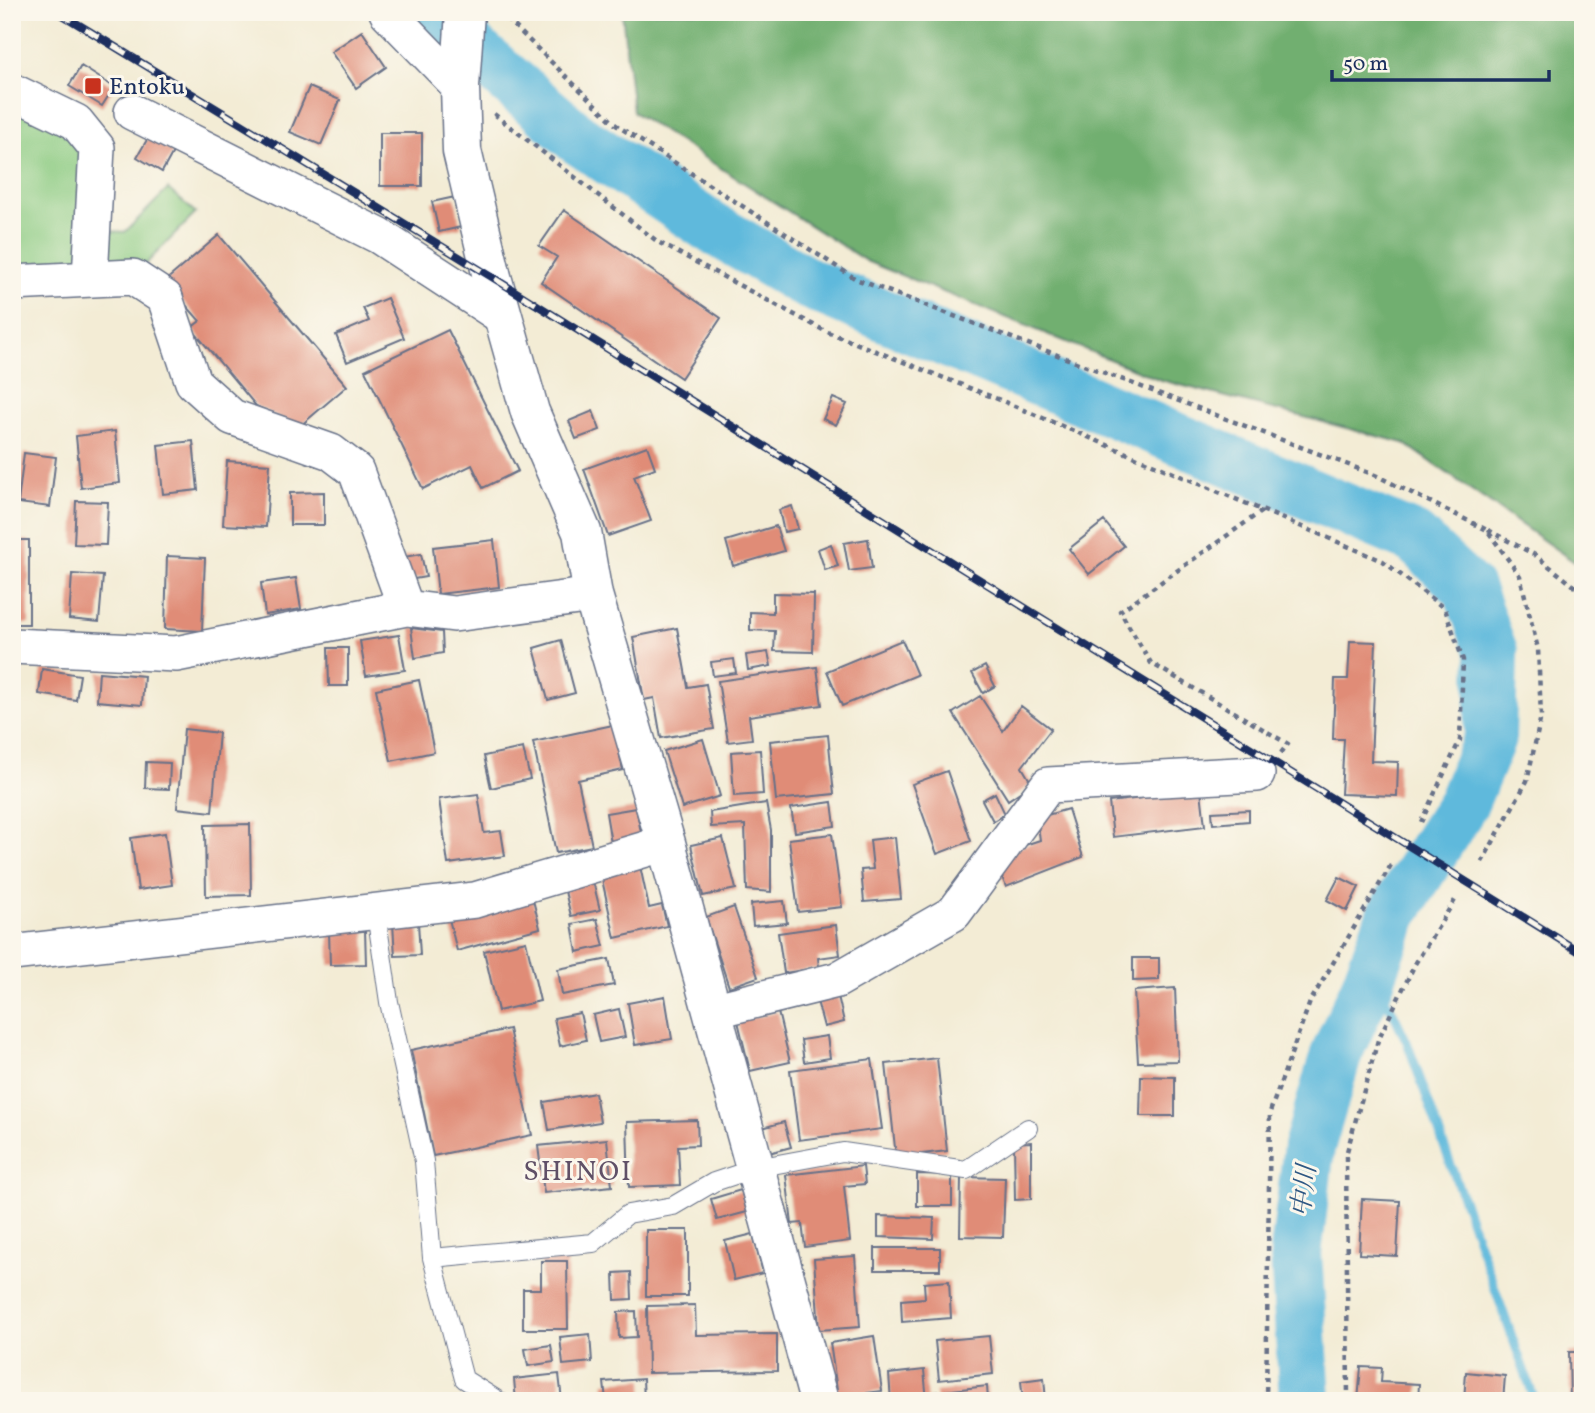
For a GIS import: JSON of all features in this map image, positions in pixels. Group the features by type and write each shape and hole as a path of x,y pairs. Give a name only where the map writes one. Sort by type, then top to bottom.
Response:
{"street":[{"path":"387,12 460,87"},
{"path":"465,12 460,87 462,151 503,317 530,412 582,532 593,595 666,842 819,1401"},
{"path":"12,91 76,122 97,148 90,278"},
{"path":"132,112 379,236 503,317"},
{"path":"12,283 133,277 165,298 192,382 232,417 331,452 356,471 406,608"},
{"path":"12,646 176,654 406,608 454,614 593,595"},
{"path":"712,1011 837,980 954,912 1048,785 1257,774"},
{"path":"12,953 475,900 666,842"}],"lane":[{"path":"376,913 389,1002 424,1161 432,1258 464,1379 499,1401"},
{"path":"432,1258 593,1243 628,1214 673,1206 714,1182 756,1168 843,1152 966,1170 1028,1128"}],"path":[{"path":"500,12 616,125 856,279 1375,475 1535,555 1583,593"},
{"path":"460,87 658,242 825,331 1383,561 1445,609 1463,660 1460,740 1420,822"},
{"path":"1257,774 1288,744 1151,663 1120,611 1262,511"},
{"path":"1482,862 1527,781 1541,716 1538,649 1520,576 1488,530"},
{"path":"1266,1401 1270,1112 1310,1002 1391,865"},
{"path":"1348,1401 1346,1155 1378,1040 1415,964 1455,900"}],"green space":[{"path":"622,12 1583,12 1583,568 1404,443 1161,380 866,261 633,112"},
{"path":"12,91 76,122 93,230 125,232 168,189 196,213 133,277 12,283"}],"building":[{"path":"362,31 386,67 356,88 331,52"},
{"path":"81,66 114,87 102,106 69,86"},
{"path":"309,87 340,100 321,145 290,132"},
{"path":"380,133 422,133 422,186 380,186"},
{"path":"148,138 173,152 162,172 137,157"},
{"path":"455,197 461,227 439,232 432,202"},
{"path":"564,210 721,318 681,378 541,282 557,257 539,246"},
{"path":"219,235 347,386 299,427 256,406 191,328 200,321 165,281"},
{"path":"387,298 404,338 347,362 336,335 369,321 363,308"},
{"path":"448,330 518,471 483,488 472,465 423,489 365,370"},
{"path":"833,398 847,404 836,425 823,419"},
{"path":"593,411 600,430 576,439 569,421"},
{"path":"115,431 120,483 81,488 76,436"},
{"path":"193,441 198,490 163,494 158,445"},
{"path":"647,446 655,468 634,476 651,521 608,536 584,469"},
{"path":"24,453 56,457 50,507 18,503"},
{"path":"227,461 270,464 266,527 223,525"},
{"path":"324,492 324,525 290,525 290,493"},
{"path":"76,501 108,502 106,545 74,544"},
{"path":"792,506 798,529 784,532 779,510"},
{"path":"1104,521 1124,546 1089,574 1069,549"},
{"path":"776,526 784,551 733,566 726,541"},
{"path":"868,539 872,568 849,571 844,543"},
{"path":"12,540 29,540 29,624 12,624"},
{"path":"494,540 499,587 438,594 433,547"},
{"path":"831,544 838,566 825,570 818,549"},
{"path":"421,554 426,577 408,580 404,557"},
{"path":"167,556 205,558 202,631 165,629"},
{"path":"72,574 103,576 99,622 69,619"},
{"path":"296,578 301,609 265,615 261,583"},
{"path":"773,593 814,594 813,652 774,651 775,631 750,630 750,612 773,613"},
{"path":"411,628 442,632 443,653 415,658"},
{"path":"677,628 688,687 706,684 714,729 661,738 654,698 644,700 633,637"},
{"path":"399,635 405,670 366,676 360,641"},
{"path":"561,640 575,693 548,700 534,648"},
{"path":"902,640 917,675 842,706 827,671"},
{"path":"1350,641 1376,642 1371,761 1398,762 1397,796 1341,794 1344,739 1333,739 1335,679 1348,679"},
{"path":"328,648 348,648 348,686 329,686"},
{"path":"768,652 771,666 748,670 746,655"},
{"path":"734,659 736,673 713,676 711,662"},
{"path":"985,666 995,686 983,693 972,673"},
{"path":"817,667 822,705 749,716 752,739 728,742 718,681"},
{"path":"42,669 80,675 76,700 39,694"},
{"path":"99,672 144,676 142,705 97,701"},
{"path":"419,680 434,752 391,761 376,689"},
{"path":"980,696 1003,731 1021,706 1051,729 1022,767 1032,784 1008,800 953,713"},
{"path":"613,725 623,770 578,780 592,846 556,853 533,742"},
{"path":"184,729 219,733 212,812 177,808"},
{"path":"828,735 834,794 776,800 770,741"},
{"path":"703,739 720,796 682,808 664,751"},
{"path":"523,748 530,779 491,788 484,756"},
{"path":"760,750 763,794 734,796 731,752"},
{"path":"146,762 170,763 169,789 145,788"},
{"path":"947,771 971,841 937,854 912,784"},
{"path":"1201,791 1205,826 1113,837 1109,802"},
{"path":"995,793 1005,814 993,821 982,800"},
{"path":"478,794 484,833 501,831 505,856 448,864 439,799"},
{"path":"832,802 835,826 795,832 791,808"},
{"path":"766,803 771,830 771,892 747,890 745,825 711,827 710,812"},
{"path":"636,808 642,837 611,843 606,813"},
{"path":"1068,809 1083,857 1006,887 998,867 1019,847 1040,840 1037,818"},
{"path":"1249,810 1249,821 1213,824 1212,812"},
{"path":"250,824 251,895 206,896 205,825"},
{"path":"165,833 172,885 138,890 131,838"},
{"path":"832,834 842,907 798,912 789,839"},
{"path":"895,837 901,899 864,902 861,870 873,869 870,840"},
{"path":"723,838 736,889 703,896 691,845"},
{"path":"640,866 649,908 662,905 667,926 615,938 601,875"},
{"path":"592,877 600,910 571,916 563,883"},
{"path":"1339,877 1359,887 1347,911 1327,900"},
{"path":"532,896 540,928 457,951 449,919"},
{"path":"784,901 787,923 753,926 751,904"},
{"path":"734,907 758,977 729,987 706,917"},
{"path":"597,919 604,946 577,952 572,924"},
{"path":"418,922 420,955 395,956 393,923"},
{"path":"836,925 840,955 818,958 819,968 784,973 778,933"},
{"path":"365,930 366,964 330,965 329,931"},
{"path":"526,941 540,1001 498,1011 484,951"},
{"path":"1133,958 1159,958 1159,980 1133,981"},
{"path":"609,959 614,985 562,995 558,969"},
{"path":"1175,988 1178,1061 1138,1062 1134,991"},
{"path":"665,996 672,1039 635,1045 628,1003"},
{"path":"838,996 844,1022 824,1027 817,1001"},
{"path":"619,1009 625,1037 599,1042 593,1015"},
{"path":"778,1012 790,1062 750,1071 738,1021"},
{"path":"580,1013 586,1040 560,1046 554,1018"},
{"path":"509,1029 532,1135 433,1156 411,1050"},
{"path":"827,1036 830,1058 804,1062 801,1040"},
{"path":"937,1058 947,1151 896,1157 886,1064"},
{"path":"872,1059 882,1129 799,1140 790,1070"},
{"path":"1141,1076 1175,1077 1175,1116 1140,1116"},
{"path":"595,1093 600,1122 549,1130 544,1102"},
{"path":"697,1120 698,1145 678,1146 680,1185 629,1187 627,1122"},
{"path":"784,1122 791,1147 769,1153 762,1128"},
{"path":"607,1139 612,1186 544,1193 538,1146"},
{"path":"1031,1142 1031,1199 1015,1200 1014,1143"},
{"path":"863,1166 865,1184 844,1186 850,1241 805,1247 802,1223 792,1224 786,1175"},
{"path":"917,1174 952,1175 952,1206 917,1206"},
{"path":"961,1177 1005,1178 1003,1237 960,1236"},
{"path":"741,1190 747,1212 717,1220 711,1199"},
{"path":"1362,1199 1400,1201 1397,1256 1359,1254"},
{"path":"878,1216 934,1218 933,1239 878,1237"},
{"path":"646,1230 688,1230 688,1296 646,1296"},
{"path":"753,1234 763,1273 734,1280 725,1241"},
{"path":"875,1248 940,1248 940,1270 875,1270"},
{"path":"855,1256 860,1327 819,1330 814,1259"},
{"path":"541,1261 567,1261 568,1329 523,1329 523,1289 541,1289"},
{"path":"631,1272 632,1299 615,1300 614,1273"},
{"path":"949,1281 951,1318 902,1322 901,1300 925,1298 924,1283"},
{"path":"695,1305 696,1335 777,1334 777,1371 648,1373 647,1306"},
{"path":"636,1311 637,1337 619,1338 618,1312"},
{"path":"590,1334 592,1362 563,1365 560,1337"},
{"path":"874,1336 882,1391 838,1397 830,1343"},
{"path":"989,1336 993,1374 939,1380 935,1341"},
{"path":"551,1345 554,1362 528,1366 525,1349"},
{"path":"1569,1352 1583,1352 1583,1401 1570,1401"},
{"path":"1361,1367 1382,1368 1381,1382 1419,1384 1418,1401 1358,1401"},
{"path":"924,1370 927,1401 891,1401 889,1374"},
{"path":"1466,1372 1505,1376 1503,1401 1464,1401"},
{"path":"559,1374 562,1401 516,1401 514,1379"},
{"path":"1044,1378 1046,1401 1023,1401 1021,1381"},
{"path":"643,1379 644,1401 606,1401 604,1382"},
{"path":"987,1386 988,1401 936,1401 935,1392"}],"waterway":[{"name":"中川","path":"438,12 474,50 577,138 709,226 807,283 1414,538 1468,588 1492,652 1490,738 1463,803 1393,914 1365,991 1337,1052 1309,1147 1296,1253 1305,1401"},
{"path":"1365,991 1389,1004 1407,1042 1535,1401"}],"railway":[{"path":"58,12 492,277 1583,954"}],"place":[{"name":"Entoku","path":"93,86"}],"district":[{"name":"SHINOI","path":"578,1170"}]}
